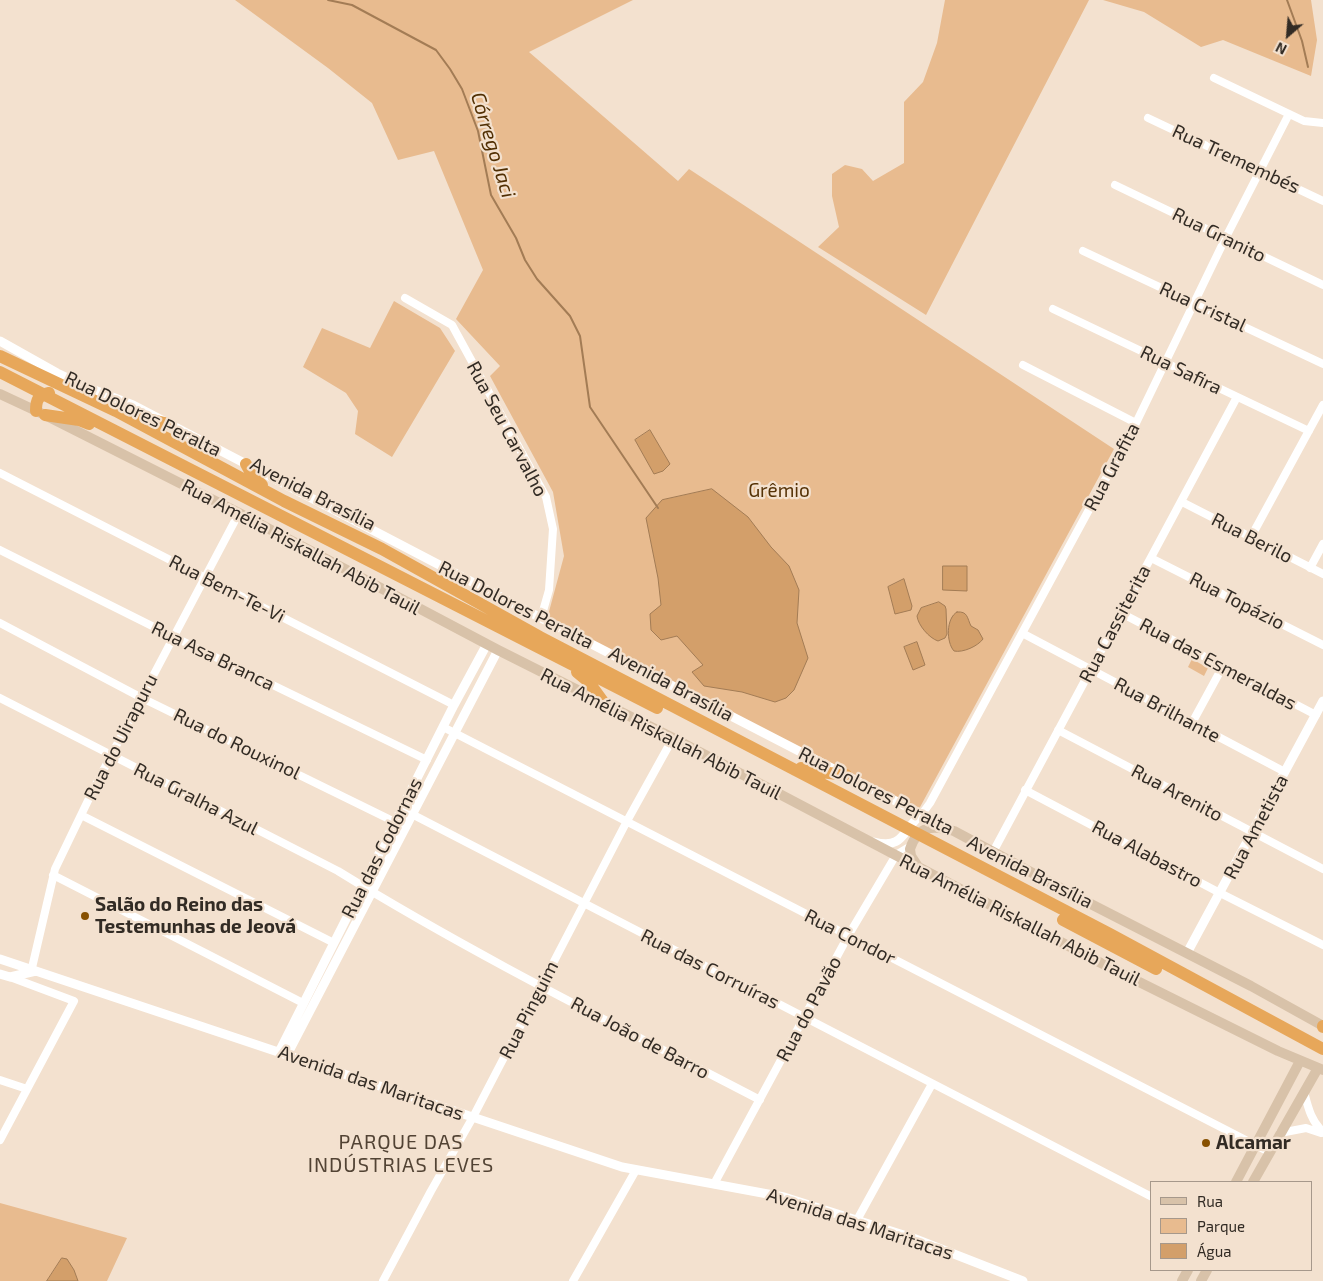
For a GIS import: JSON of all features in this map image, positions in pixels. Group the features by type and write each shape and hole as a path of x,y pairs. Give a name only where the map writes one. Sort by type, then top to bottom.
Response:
{"highway":[{"name":"Avenida Brasília","path":"3,356 116,411 284,501 382,550 540,637 766,756 911,835 1321,1065"},
{"name":"Avenida Brasília","path":"0,372 40,406 144,446 1110,934 1323,1049"},
{"path":"0,376 40,406 144,446"},
{"path":"40,406 52,392 95,402"},
{"path":"116,411 169,424"},
{"path":"246,464 258,482 284,501"},
{"path":"546,650 588,682 604,703"},
{"path":"766,756 812,771 846,775"}],"main road":[{"name":"Rua Amélia Riskallah Abib Tauil","path":"0,394 40,406 498,650 918,865 1096,961 1300,1061 1321,1065"},
{"path":"918,865 910,852 911,835 929,827 940,827 954,831"},
{"name":"Rua Dolores Peralta","path":"954,831 1187,953 1323,1027"},
{"path":"1237,1181 1300,1061"},
{"path":"1253,1181 1321,1065"}],"street":[{"path":"1214,78 1304,121 1323,123"},
{"name":"Rua Grafita","path":"922,814 930,803 1136,423 1164,362 1289,114"},
{"name":"Rua Tremembés","path":"1148,118 1323,200"},
{"name":"Rua Granito","path":"1115,185 1323,285"},
{"name":"Rua Cristal","path":"1083,251 1195,302 1323,364"},
{"name":"Rua Seu Carvalho","path":"405,298 452,324 546,498 553,529 549,590 541,618"},
{"name":"Rua Safira","path":"1054,309 1309,431"},
{"name":"Rua Dolores Peralta","path":"0,341 89,388 133,405 954,831"},
{"path":"1023,365 1136,423"},
{"name":"Rua Cassiterita","path":"993,852 1237,397"},
{"path":"1251,538 1323,405"},
{"name":"Rua Bem-Te-Vi","path":"0,473 454,705"},
{"name":"Rua Berilo","path":"1182,502 1323,574"},
{"name":"Rua do Uirapuru","path":"33,971 53,875 111,756 239,513"},
{"path":"1310,568 1323,544"},
{"name":"Rua Asa Branca","path":"0,550 174,638 427,760"},
{"name":"Rua Topázio","path":"1151,558 1323,645"},
{"name":"Rua das Esmeraldas","path":"1121,613 1316,714"},
{"name":"Rua do Rouxinol","path":"0,623 142,698 395,822"},
{"name":"Rua Brilhante","path":"1022,633 1285,772"},
{"name":"Rua das Codornas","path":"283,1053 334,966 395,822 487,644"},
{"name":"Rua das Codornas","path":"283,1053 302,1003 324,961 400,840 498,650"},
{"path":"1192,723 1223,666"},
{"name":"Rua Gralha Azul","path":"0,698 338,871 367,890"},
{"name":"Rua Ametista","path":"1187,953 1323,701"},
{"name":"Rua Condor","path":"443,726 1269,1152"},
{"name":"Rua Arenito","path":"1058,730 1323,869"},
{"name":"Rua Pinguim","path":"383,1281 473,1117 672,738"},
{"name":"Rua Alabastro","path":"1025,790 1323,945"},
{"path":"900,803 909,815 911,835"},
{"name":"Rua das Corruíras","path":"402,809 1150,1196"},
{"path":"866,840 889,844 911,835 922,814"},
{"path":"81,815 334,943"},
{"path":"390,835 400,840"},
{"name":"Rua do Pavão","path":"714,1184 848,936 896,855 911,835"},
{"path":"53,875 302,1003"},
{"name":"Rua João de Barro","path":"367,890 541,986 760,1100"},
{"name":"Avenida das Maritacas","path":"0,959 636,1170 784,1197 913,1238 1023,1281"},
{"path":"324,961 334,966"},
{"path":"10,977 33,971"},
{"path":"0,974 74,1000 0,1140"},
{"path":"0,1080 27,1089"},
{"path":"858,1220 932,1084"},
{"path":"1304,1092 1312,1119 1323,1133"},
{"path":"1280,1133 1306,1128 1323,1133"},
{"path":"573,1281 636,1170"}],"green space":[{"name":"Grêmio","path":"235,0 633,0 529,52 678,181 689,169 1114,449 919,809 547,619 564,556 553,492 490,376 500,366 456,319 483,270 434,151 398,160 372,103 328,68"},
{"path":"945,0 1089,0 926,315 818,247 839,227 832,196 832,174 845,165 862,169 873,181 904,163 904,102 923,82 937,43"},
{"path":"1103,0 1311,0 1317,40 1311,76 1223,40 1201,47 1144,12"},
{"path":"394,301 440,328 455,351 392,457 355,434 358,411 346,393 303,367 322,328 370,348"},
{"path":"1192,659 1208,668 1204,676 1188,667"},
{"path":"0,1203 127,1238 107,1281 0,1281"}],"water":[{"path":"650,430 670,464 663,471 654,474 635,440"},
{"path":"712,489 748,517 771,547 789,566 799,590 797,623 808,658 794,690 786,698 775,702 742,692 704,686 692,672 703,665 677,636 661,640 651,630 650,614 661,605 658,578 646,518 662,500"},
{"path":"943,566 967,566 967,591 943,590"},
{"path":"904,579 912,606 911,610 895,614 888,587"},
{"path":"939,602 946,609 947,634 945,638 938,641 925,631 919,623 917,616 921,608"},
{"path":"957,612 965,614 971,626 978,630 983,639 978,644 962,651 954,651 951,647 948,630 953,615"},
{"path":"917,642 925,665 913,670 904,647"},
{"path":"62,1258 67,1259 78,1281 47,1281"}],"waterway":[{"name":"Córrego Jaci","path":"328,0 352,5 436,50 450,69 462,89 478,131 491,195 516,238 525,260 537,279 570,316 580,336 590,407 658,508"},
{"path":"1287,0 1302,41 1308,67"}],"place":[{"name":"Salão do Reino das Testemunhas de Jeová","path":"85,916"},
{"name":"Alcamar","path":"1206,1143"}],"district":[{"name":"PARQUE DAS INDÚSTRIAS LEVES","path":"401,1154"}]}
